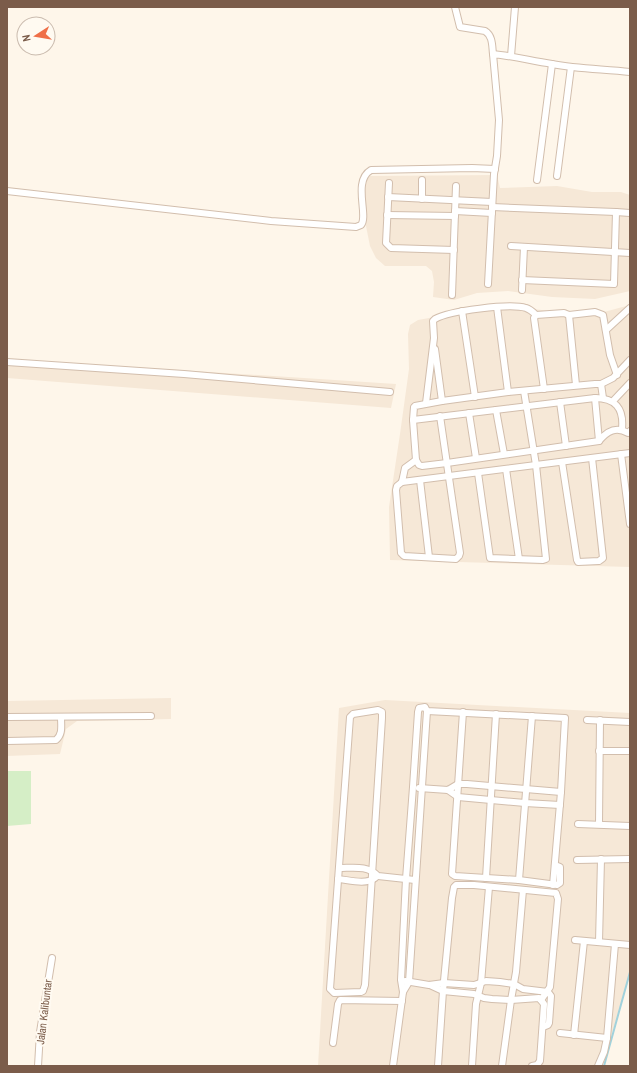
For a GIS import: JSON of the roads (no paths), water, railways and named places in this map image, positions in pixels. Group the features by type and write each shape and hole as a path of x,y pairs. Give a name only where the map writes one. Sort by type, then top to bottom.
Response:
{"street":[{"path":"455,7 460,27 486,31 488,33 490,36 493,54 498,120 488,284"},
{"path":"512,56 515,7"},
{"path":"493,54 571,67 630,72"},
{"path":"537,180 552,64"},
{"path":"557,176 571,67"},
{"path":"7,190 271,221 356,227 361,225 364,220 361,195 364,178 371,170 494,169"},
{"path":"422,180 422,199"},
{"path":"389,183 386,243 391,248 454,250"},
{"path":"452,295 456,186"},
{"path":"388,197 455,201 492,208 630,213"},
{"path":"387,215 455,213 492,208"},
{"path":"522,280 613,284 616,212"},
{"path":"512,246 630,253"},
{"path":"522,290 524,247"},
{"path":"497,307 508,392"},
{"path":"442,401 433,321 435,319 462,311 497,307 524,307 536,315 601,313 603,315 613,364 617,375"},
{"path":"606,330 630,308"},
{"path":"462,311 475,397"},
{"path":"536,315 534,317 544,389"},
{"path":"569,315 576,385"},
{"path":"426,403 434,338"},
{"path":"629,432 622,429 607,433 599,441 422,466 419,465 416,460 413,420 414,406 426,403 508,392 601,384 617,375 630,360"},
{"path":"7,362 184,374 390,392"},
{"path":"612,400 630,383"},
{"path":"601,384 604,398"},
{"path":"478,473 489,556 492,559 542,560 546,557 536,465 524,391"},
{"path":"595,398 599,441"},
{"path":"413,420 604,398 612,400 620,412 622,429"},
{"path":"560,402 566,446"},
{"path":"496,410 504,454"},
{"path":"469,413 476,458"},
{"path":"440,416 449,476 459,556 456,559 404,556 401,553 396,496 397,486 402,482 449,476 478,473 630,453"},
{"path":"620,454 630,524"},
{"path":"562,462 577,560 578,562 599,562 603,558 592,458"},
{"path":"402,482 405,468 416,460"},
{"path":"506,469 519,559"},
{"path":"420,480 429,557"},
{"path":"393,1066 403,992 401,980 406,879 419,708 426,708 427,711 463,712 565,718 555,865 560,867 560,884 553,885 519,880 455,876 452,874 463,712"},
{"path":"378,710 382,712 382,718 372,870 363,991 334,993 330,989 350,717 353,714 378,710"},
{"path":"403,992 409,982 427,711"},
{"path":"486,878 496,714"},
{"path":"7,717 151,716"},
{"path":"519,880 532,716"},
{"path":"7,741 56,740 62,731 61,717"},
{"path":"587,720 630,722"},
{"path":"599,824 600,720"},
{"path":"600,751 630,751"},
{"path":"448,790 458,784 561,792"},
{"path":"413,788 448,790 458,797 560,805"},
{"path":"578,824 630,826"},
{"path":"599,942 601,859"},
{"path":"577,860 630,859"},
{"path":"339,868 366,868 372,870 378,876 415,880"},
{"path":"338,879 366,882 378,876"},
{"path":"438,1066 443,991 452,898 454,887 458,884 556,893 558,896 550,987 548,992 541,1000"},
{"path":"472,1066 476,1004 481,983 489,887"},
{"path":"502,1066 516,972 523,890"},
{"path":"575,940 630,945"},
{"path":"574,1035 584,941"},
{"path":"598,1066 604,1052 607,1038 615,944"},
{"name":"Jalan Kalibuntar","path":"38,1066 40,1032 52,958"},
{"path":"401,980 429,985 443,991 474,994 492,999 511,1000 538,998 544,1004 543,1027 540,1061 536,1065 532,1066"},
{"path":"429,985 444,983 474,985 490,981 514,984 523,988 548,992"},
{"path":"543,1027 549,1023 551,996 548,992"},
{"path":"333,1042 338,1004 340,1000 402,1001"},
{"path":"560,1033 607,1038"}],"waterway":[{"path":"604,1066 630,972"}]}
